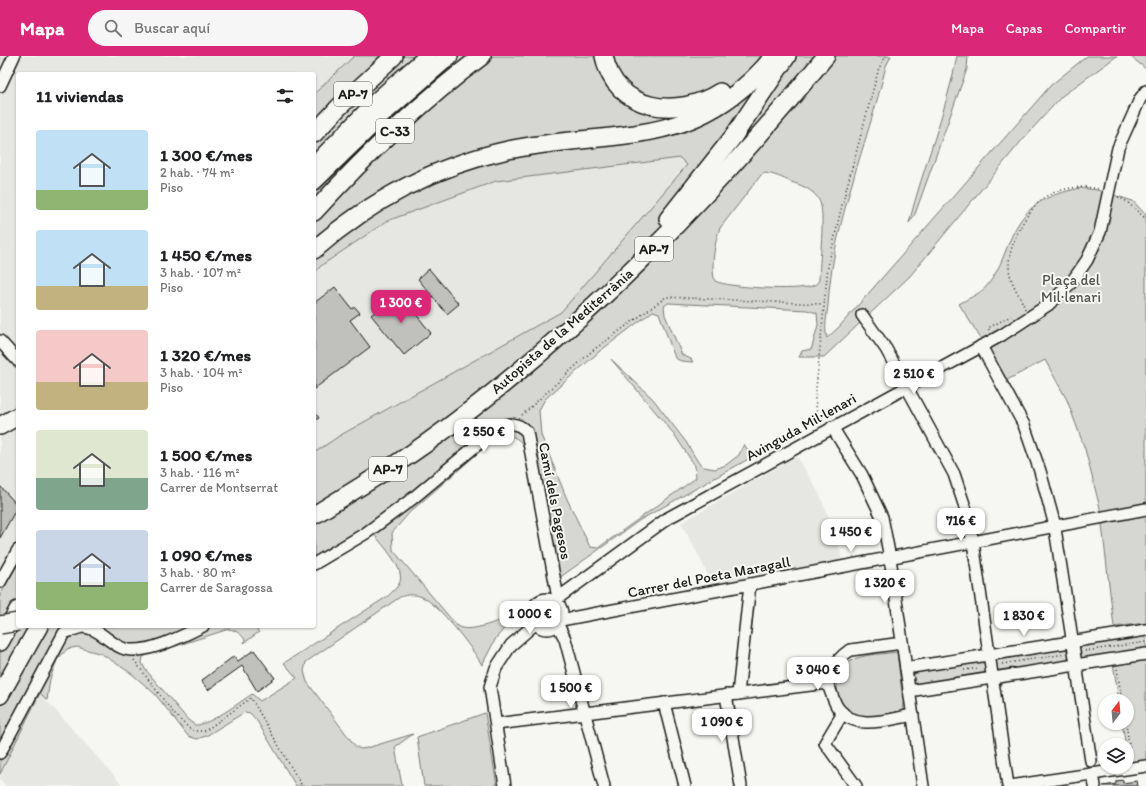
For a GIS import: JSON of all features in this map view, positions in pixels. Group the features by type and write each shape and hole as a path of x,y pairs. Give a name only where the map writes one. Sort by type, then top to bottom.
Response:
{"highway":[{"name":"AP-7","path":"316,132 339,107 394,56"},
{"path":"316,164 368,110 428,56"},
{"name":"C-33","path":"316,179 387,110 449,56"},
{"name":"C-33","path":"316,210 359,165 408,118 482,56"},
{"path":"604,56 606,65 612,77 628,95 652,106 668,108 688,106 708,100 726,88 760,56"},
{"path":"316,248 362,212 396,191 449,167 478,158 535,145 630,136 659,131 687,122 724,103 746,86 774,56"},
{"path":"458,420 526,356 611,280 661,228 733,137 787,56"},
{"name":"Autopista de la Mediterrània","path":"316,514 379,475 458,420 542,352 621,282 725,175 826,56"},
{"path":"0,426 16,417"},
{"path":"0,642 16,614"},
{"path":"0,625 16,622"},
{"path":"0,695 39,629"}],"street":[{"path":"0,86 14,56"},
{"name":"Avinguda Mil·lenari","path":"557,600 668,518 994,339 1048,305 1071,283 1087,260 1100,232 1118,148 1140,99 1146,91"},
{"path":"862,315 886,348 954,474 966,510 973,542 992,679 1009,786 1098,773"},
{"path":"0,341 16,359"},
{"path":"981,346 1024,426 1040,471 1055,526 1091,761"},
{"path":"316,563 372,529 412,499 496,429 507,424 516,423"},
{"name":"Camí dels Pagesos","path":"516,423 522,426 527,432 557,600"},
{"path":"832,427 862,475 882,517 890,558 923,786"},
{"name":"Carrer del Poeta Maragall","path":"560,622 750,584 1146,509"},
{"path":"0,582 16,554"},
{"path":"738,694 750,584"},
{"path":"560,622 548,629 540,628 535,624 531,612 537,602 547,598 557,600 562,609 560,622 604,786"},
{"path":"505,786 490,687 496,668 510,644 535,624"},
{"path":"0,753 64,633 79,628"},
{"path":"86,628 96,631 113,644 126,650 144,649 167,643 200,628"},
{"path":"906,668 1146,630"},
{"path":"902,643 851,650 844,653 837,661 827,682 837,708 848,718 866,723 913,715"},
{"path":"909,691 1146,654"},
{"path":"496,724 827,682"},
{"path":"726,695 741,786"},
{"path":"664,703 684,786"},
{"path":"843,714 825,743 856,786"},
{"path":"1134,768 1146,766"},
{"path":"1093,774 1095,786"}],"path":[{"path":"821,433 815,399 828,266 842,205 880,68 886,56"},
{"path":"1019,312 1025,308 1010,280 1008,265 1012,245 1024,220 1044,198 1066,189 1086,186 1109,192 1126,201 1146,220"},
{"path":"516,423 523,414 592,350 666,297 824,304"},
{"path":"994,339 988,328 1013,315"},
{"path":"960,671 1146,642"},
{"path":"126,650 174,714 192,731 205,731 251,698 302,786"},
{"path":"1115,659 1121,694"}],"shaded area":[{"path":"0,56 354,56 316,92 316,72 16,72 16,567 0,595"},
{"path":"680,158 687,165 561,312 339,436 316,452 316,271 322,265 387,221 496,181"},
{"path":"797,456 820,495 839,546 842,561 712,585 699,556 681,523"},
{"path":"40,693 123,786 6,786 0,779 0,774"}],"green space":[{"path":"354,56 891,56 886,66 836,244 826,322 827,338 839,327 1051,85 1087,56 1117,56 1062,96 1023,139 910,276 824,357 799,357 802,351 811,349 812,347 818,325 817,313 807,310 668,303 664,306 665,315 682,355 691,359 693,362 681,361 675,358 659,313 653,311 600,351 545,399 539,410 541,435 567,499 590,547 598,548 696,478 695,466 674,434 611,359 653,399 686,442 698,462 704,467 715,469 726,465 739,455 744,444 752,457 640,520 548,586 550,579 528,455 521,442 515,438 500,434 409,513 392,533 393,550 457,626 463,628 479,627 518,613 496,638 482,665 471,648 437,608 422,597 416,595 406,595 400,597 306,662 304,671 307,682 356,747 361,749 367,748 413,734 395,747 402,786 296,786 257,721 250,713 245,712 206,736 197,739 188,736 155,694 132,674 102,654 77,647 67,649 57,660 50,679 47,700 40,693 0,774 0,595 16,567 16,628 255,628 259,632 244,643 245,640 242,636 236,631 229,629 148,655 143,657 142,663 145,669 188,720 195,725 208,722 216,718 252,694 260,701 297,678 284,663 388,596 398,586 401,578 397,565 374,534 316,569 316,452 339,436 561,312 687,165 680,158 496,181 387,221 322,265 316,271 316,92","holes":["765,173 778,176 807,188 814,193 819,200 822,215 819,280 813,286 804,288 748,287 715,281 713,270 714,254 716,239 720,228 761,175"]},
{"path":"957,56 968,56 967,69 915,214 909,223 941,119"},
{"path":"1130,56 1146,56 1146,69"},
{"name":"Plaça del Mil·lenari","path":"1081,188 1097,190 1133,201 1146,215 1146,623 1114,627 1100,508 1085,449 1067,400 1045,360 1007,380 959,304 980,292 989,284 1002,260 1018,224 1025,214 1043,200 1066,191"},
{"path":"1146,635 1146,652 1080,659 1078,650 1084,644"},
{"path":"1065,648 1069,654 1067,661 1062,665 999,672 995,667 997,660 1000,657"},
{"path":"897,652 904,711 866,716 855,714 847,709 841,702 837,685 843,669 849,662 857,658"},
{"path":"1146,657 1146,763 1134,764 1134,738 1124,738 1123,730 1134,730 1134,694 1118,694 1113,663"},
{"path":"980,661 986,665 986,674 917,685 914,682 914,672"},
{"path":"485,713 497,786 424,786 417,737"}],"building":[{"path":"429,269 459,304 447,314 418,279"},
{"path":"335,287 352,309 355,307 360,313 350,320 370,347 316,388 316,301"},
{"path":"399,293 431,333 404,355 371,315"},
{"path":"0,486 16,504 16,510 0,538"},
{"path":"254,650 275,678 257,691 242,666 208,690 201,681 234,656 238,661"},
{"path":"1123,780 1123,783 1137,781 1138,786 1103,786 1116,784 1116,781"}]}
